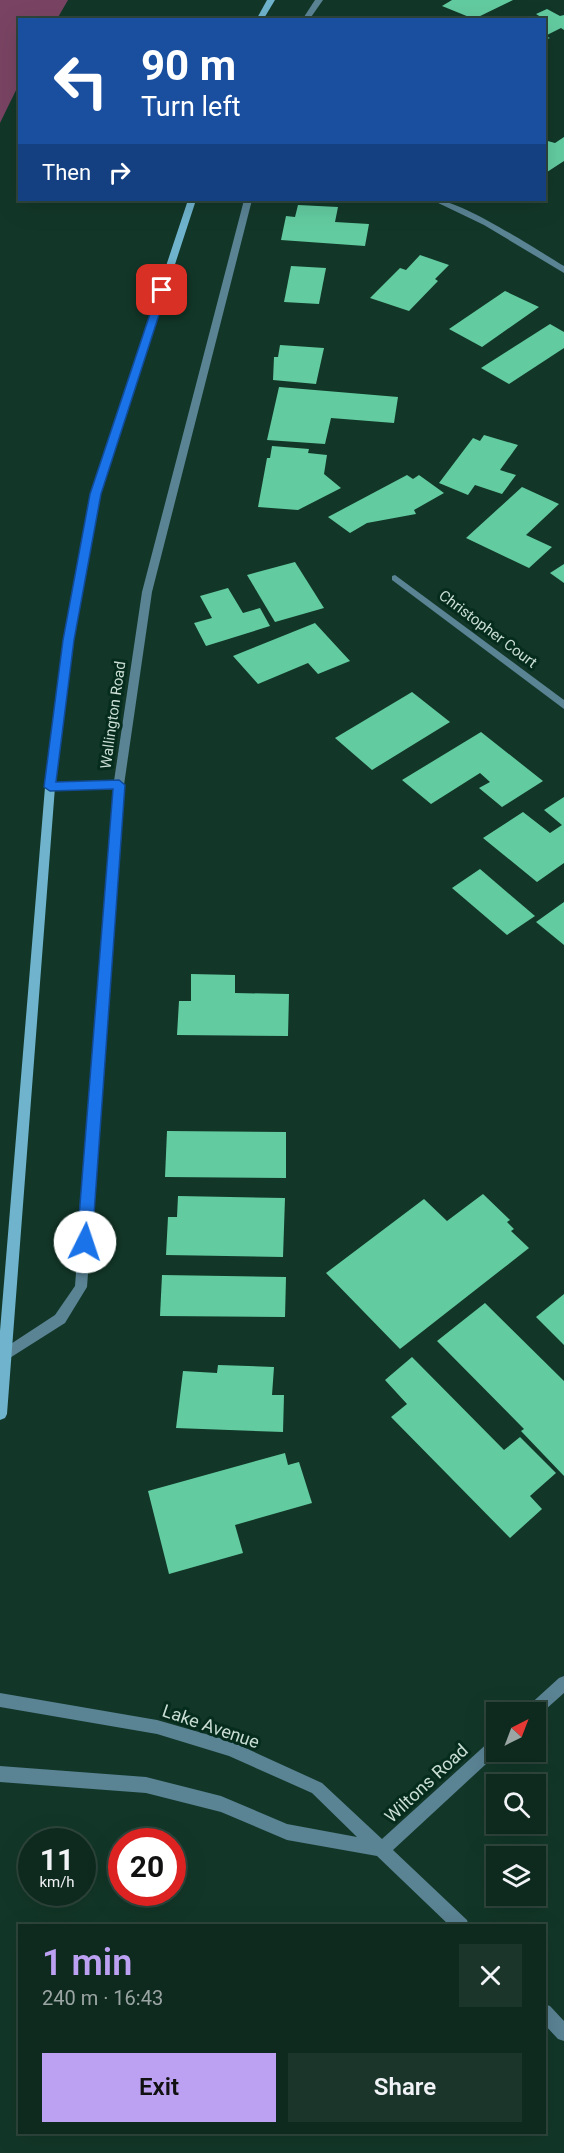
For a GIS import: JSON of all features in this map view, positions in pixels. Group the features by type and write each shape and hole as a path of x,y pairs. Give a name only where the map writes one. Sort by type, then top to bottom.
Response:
{"street":[{"path":"260,18 271,0"},
{"path":"306,18 319,0"},
{"path":"0,1414 50,787 69,640 95,494 192,201"},
{"name":"Wallington Road","path":"6,1355 60,1319 81,1287 119,785 147,592 248,201"},
{"path":"438,201 487,223 564,270"},
{"name":"Christopher Court","path":"395,578 564,705"},
{"path":"50,787 119,785"},
{"path":"543,1702 564,1683"},
{"name":"Lake Avenue","path":"0,1700 157,1727 230,1749 317,1788 459,1924"},
{"name":"Wiltons Road","path":"383,1850 486,1754"},
{"path":"0,1774 146,1785 221,1804 287,1832 383,1850"},
{"path":"546,2014 564,2033"}],"shaded area":[{"path":"0,0 68,0 58,18 18,18 18,86 0,123"}],"building":[{"path":"452,0 513,0 476,18 442,6"},
{"path":"547,9 560,16 564,15 564,30 561,28 546,36 546,18 536,14"},
{"path":"564,137 564,161 546,173 546,141 555,143"},
{"path":"298,205 338,207 335,222 369,224 365,246 281,240 286,216 295,217"},
{"path":"420,255 449,265 435,279 438,281 409,311 370,298 400,268 406,270"},
{"path":"291,266 326,268 319,304 284,302"},
{"path":"505,291 539,307 482,347 449,329"},
{"path":"550,324 564,332 564,348 509,384 481,368"},
{"path":"280,345 324,348 316,384 273,380 274,357 278,357"},
{"path":"279,387 398,397 394,423 331,418 325,444 267,440"},
{"path":"484,435 518,445 500,470 516,475 502,494 475,485 468,495 439,483 473,438 480,441"},
{"path":"272,446 309,449 308,453 327,455 324,474 341,488 298,510 258,507 267,458 270,458"},
{"path":"407,475 413,479 419,475 444,493 414,510 416,514 367,523 350,533 328,517"},
{"path":"522,487 559,504 526,535 552,547 529,568 466,538"},
{"path":"295,562 324,608 275,622 247,575"},
{"path":"564,564 564,583 550,573"},
{"path":"228,588 243,613 260,608 270,626 206,646 194,623 212,618 200,596"},
{"path":"315,623 350,661 318,674 308,663 258,684 233,656"},
{"path":"412,692 450,722 372,770 335,738"},
{"path":"481,732 543,781 502,807 479,788 490,782 480,773 431,804 402,780"},
{"path":"564,797 564,863 537,882 483,838 523,812 550,833 562,825 544,810"},
{"path":"480,869 535,916 507,935 452,888"},
{"path":"564,902 564,945 536,922"},
{"path":"191,974 235,975 235,993 289,994 288,1036 177,1035 179,1001 191,1001"},
{"path":"167,1131 286,1132 286,1178 165,1177"},
{"path":"483,1194 510,1220 507,1222 514,1229 511,1231 529,1248 400,1349 326,1273 424,1199 447,1221"},
{"path":"178,1196 285,1198 283,1257 166,1255 168,1217 177,1217"},
{"path":"162,1275 286,1277 285,1317 160,1316"},
{"path":"564,1294 564,1345 536,1317"},
{"path":"485,1303 564,1381 564,1476 521,1431 524,1429 437,1341"},
{"path":"412,1357 504,1450 520,1437 556,1473 530,1496 542,1509 510,1538 391,1417 407,1404 385,1380"},
{"path":"218,1365 274,1367 272,1395 284,1395 283,1432 176,1428 183,1371 217,1373"},
{"path":"285,1453 288,1465 299,1462 312,1503 235,1525 243,1553 169,1574 148,1491"}],"route":[{"path":"85,1242 119,785 50,787 69,640 95,494 162,290"}]}
